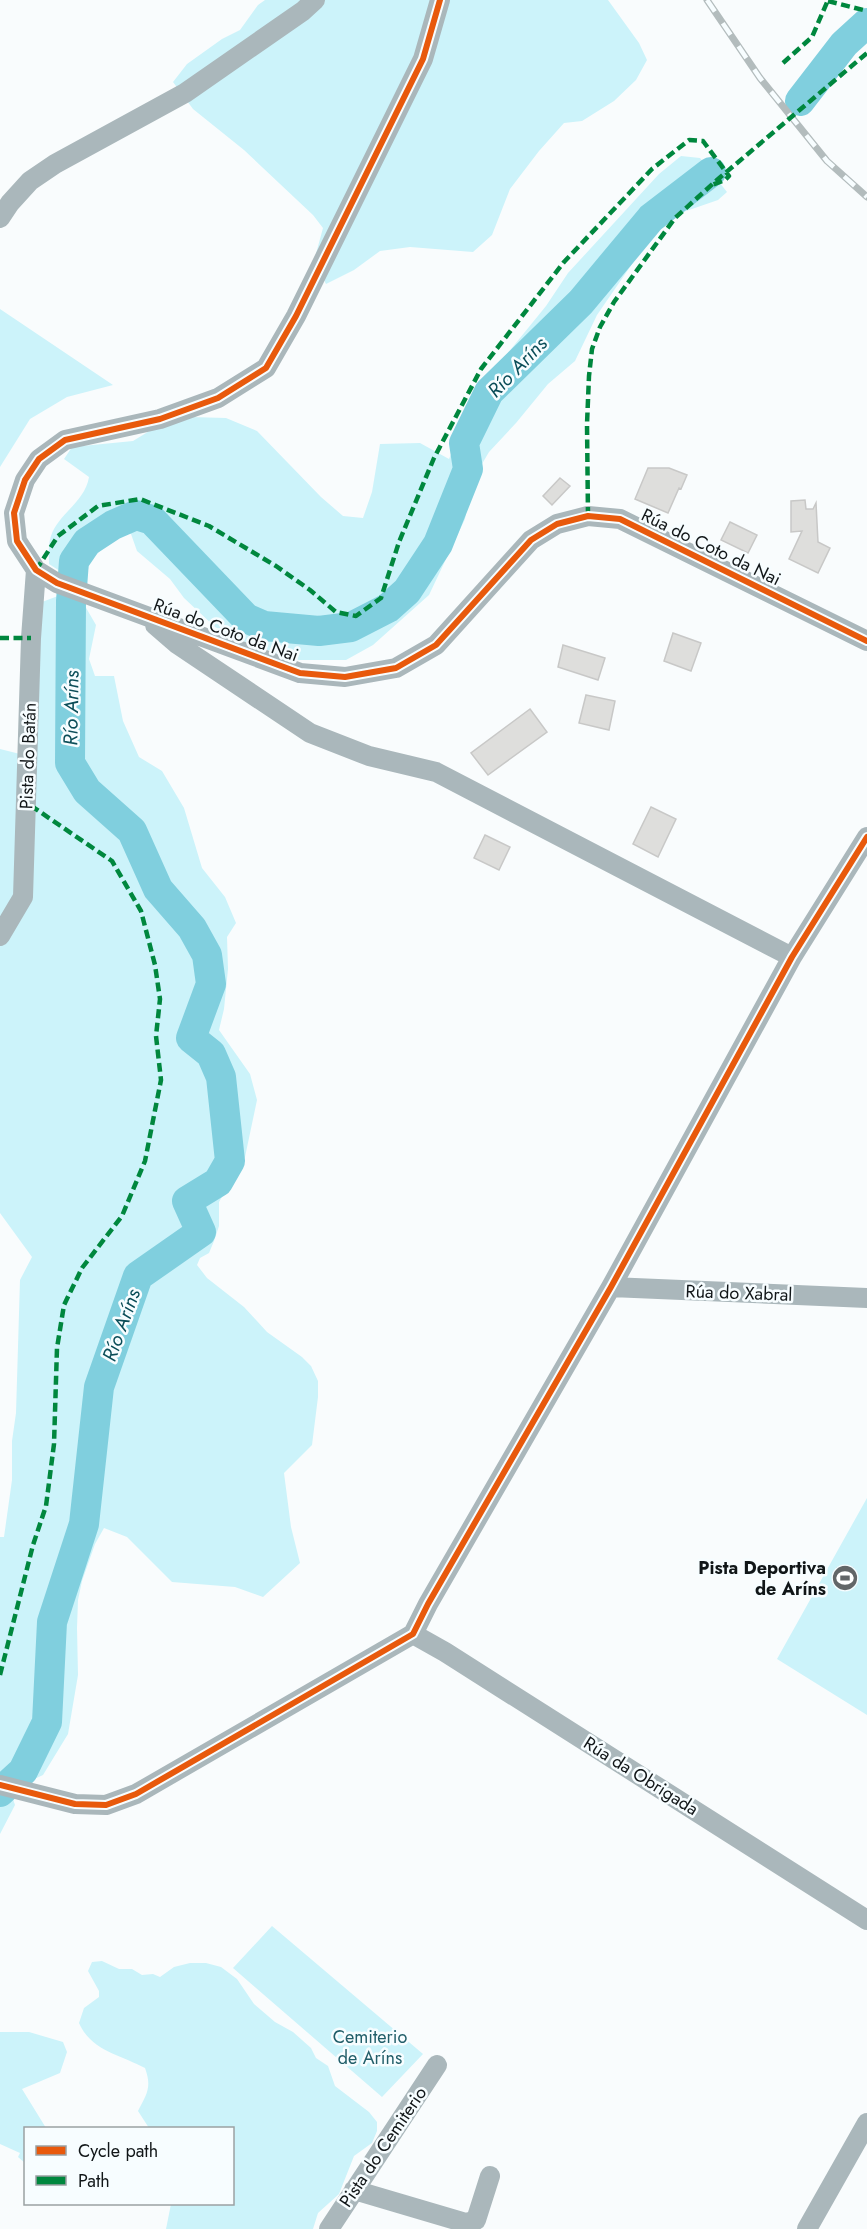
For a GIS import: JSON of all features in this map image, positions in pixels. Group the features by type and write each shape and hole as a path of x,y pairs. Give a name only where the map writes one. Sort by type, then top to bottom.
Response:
{"street":[{"path":"0,218 30,181 55,164 185,93 303,11 315,0"},
{"path":"36,570 17,541 14,513 25,480 39,459 65,440 160,419 218,398 266,368 297,316 423,59 440,0"},
{"name":"Rúa do Coto da Nai","path":"36,570 57,583 114,606 300,673 345,678 396,668 435,645 531,540 557,524 588,516 620,519 867,641"},
{"name":"Pista do Batán","path":"0,936 22,897 31,638 36,570"},
{"path":"144,616 177,644 310,733 369,756 436,772 792,957"},
{"path":"0,1785 75,1804 106,1805 136,1794 413,1634 428,1604 612,1287 792,957 867,837"},
{"name":"Rúa do Xabral","path":"612,1287 867,1298"},
{"name":"Rúa da Obrigada","path":"413,1634 445,1652 867,1920"},
{"name":"Pista do Cemiterio","path":"328,2229 437,2065"},
{"path":"807,2229 867,2123"},
{"path":"354,2190 466,2223 476,2220 490,2176"}],"green space":[{"path":"265,0 608,0 639,43 647,60 636,80 614,101 582,121 564,123 510,189 492,235 473,252 410,247 380,251 354,270 326,284 314,261 323,228 313,215 244,150 193,109 173,82 187,64 222,39 240,30 258,5"},
{"path":"681,156 700,158 727,192 718,200 663,219 597,315 575,361 548,384 489,452 472,481 465,519 429,595 373,645 346,660 299,660 249,644 215,627 184,598 170,579 137,551 131,534 124,530 90,560 86,579 63,573 49,564 49,543 54,528 82,494 89,477 64,459 72,447 133,441 151,430 190,417 226,418 257,431 321,497 343,516 363,518 372,492 380,444 420,443 449,459 480,387 546,306 568,273 659,174"},
{"path":"0,309 113,385 67,397 30,419 0,467"},
{"path":"58,596 85,606 96,625 89,659 95,676 114,676 123,721 139,757 162,771 184,808 202,868 225,897 236,923 227,937 228,969 224,1009 219,1030 250,1074 257,1100 245,1157 219,1202 219,1226 209,1253 200,1258 197,1265 207,1278 244,1307 267,1332 311,1366 318,1381 318,1397 312,1445 284,1473 291,1527 300,1563 263,1597 235,1587 172,1582 127,1537 104,1528 95,1544 78,1600 78,1675 68,1734 43,1775 28,1782 13,1799 15,1805 0,1834 0,1537 4,1537 12,1480 20,1280 32,1257 0,1213 0,749 20,754 42,602"},
{"name":"Pista Deportiva de Aríns","path":"867,1498 867,1715 777,1659"},
{"name":"Cemiterio de Aríns","path":"272,1926 423,2054 382,2097 233,1968"},
{"path":"102,1961 119,1969 132,1969 142,1975 153,1974 160,1977 174,1967 190,1963 206,1963 221,1967 237,1979 254,2004 311,2048 316,2058 328,2066 335,2086 369,2112 377,2122 377,2131 372,2143 354,2156 339,2194 318,2213 313,2229 166,2229 171,2205 234,2205 234,2127 148,2127 138,2111 148,2090 145,2068 99,2046 84,2032 79,2023 84,2008 99,1997 99,1991 88,1971 92,1962"},
{"path":"0,2032 29,2032 63,2042 67,2052 60,2073 22,2089 45,2127 24,2127 24,2162 18,2157 20,2153 0,2144"}],"building":[{"path":"648,468 669,468 687,475 668,513 635,499"},
{"path":"560,478 570,486 552,505 543,496"},
{"path":"805,500 806,509 813,509 816,503 818,542 830,548 818,573 789,559 802,531 791,532 791,501"},
{"path":"730,522 757,535 748,553 721,540"},
{"path":"673,633 701,643 691,671 664,661"},
{"path":"563,645 605,658 598,680 558,667"},
{"path":"586,695 615,701 609,730 579,723"},
{"path":"530,709 547,732 488,775 471,753"},
{"path":"651,807 676,819 658,857 633,844"},
{"path":"485,835 510,847 499,870 474,858"}],"waterway":[{"name":"Río Aríns","path":"800,101 844,44 867,23"},
{"name":"Río Aríns","path":"0,1792 23,1771 47,1722 52,1622 84,1524 99,1387 138,1276 201,1232 187,1201 218,1182 230,1161 221,1077 211,1054 191,1038 211,984 207,955 192,928 158,889 132,831 87,791 70,763 71,601 74,561 87,542 113,525 136,515 152,520 246,618 264,626 319,631 351,627 388,608 407,591 438,544 468,469 464,443 489,392 581,302 651,218 711,172"}],"railway":[{"path":"707,0 760,78 827,161 867,197"}],"marked path":[{"path":"783,63 812,37 828,0"},
{"path":"828,1 867,11"},
{"path":"588,516 587,424 592,349 600,327 614,302 675,218 867,53"},
{"path":"36,570 58,536 98,506 140,499 209,526 276,566 336,612 356,616 381,598 399,542 434,458 481,369 564,262 652,169 689,140 703,141 729,176 712,185"},
{"path":"0,638 31,638"},
{"path":"0,1675 33,1545 46,1506 54,1444 57,1348 64,1305 82,1268 122,1216 145,1161 161,1080 156,1036 160,999 155,965 141,911 112,861 27,803"}],"cycle path":[{"path":"440,0 423,59 296,316 266,368 218,398 160,419 65,440 39,459 25,480 14,513 17,541 36,570 57,583 300,673 345,677 396,668 436,645 531,540 557,524 588,516 620,519 867,641"},
{"path":"0,1785 75,1804 106,1805 136,1794 413,1634 428,1604 611,1287 792,957 867,837"}],"place":[{"name":"Pista Deportiva de Aríns","path":"845,1578"}]}
